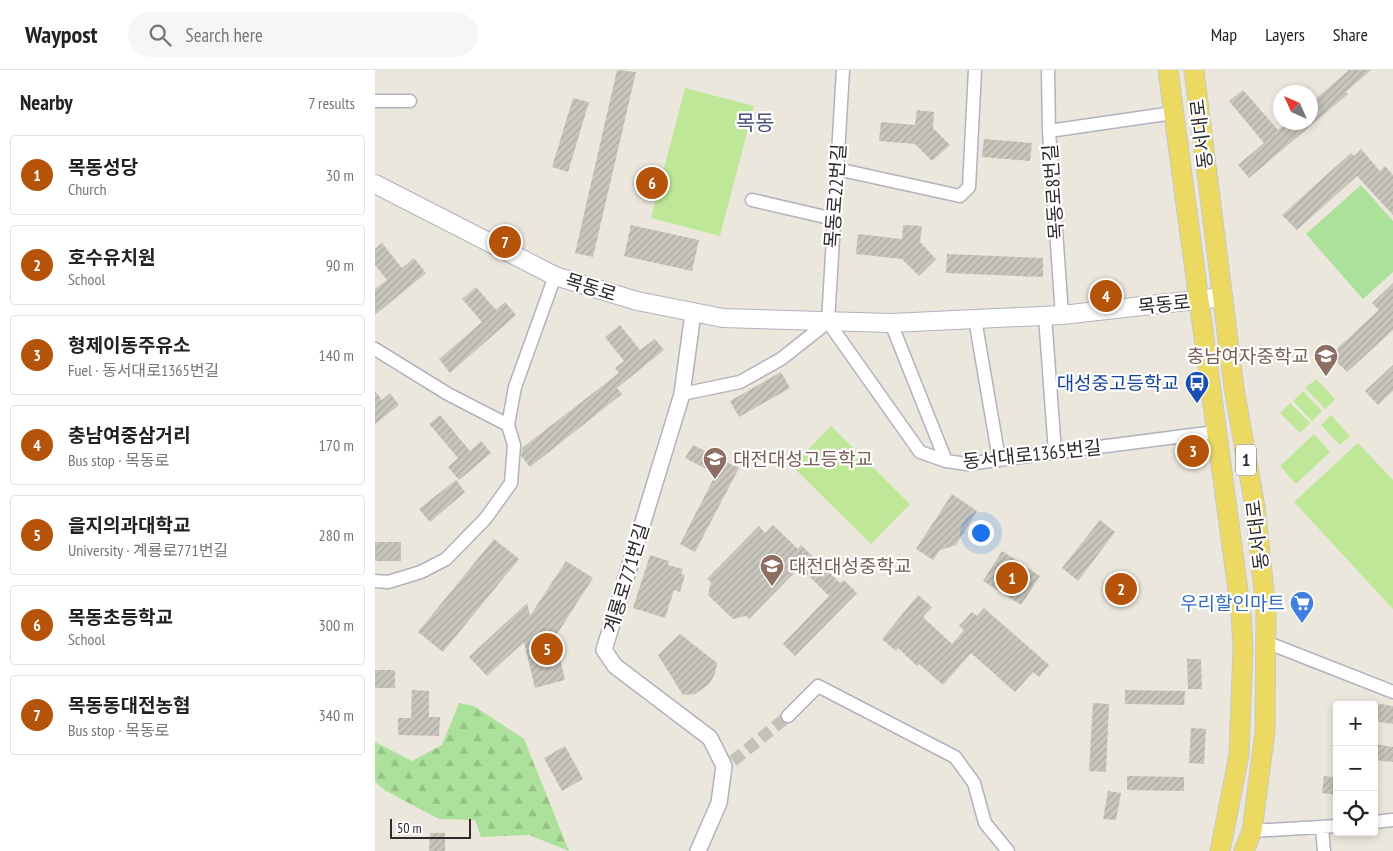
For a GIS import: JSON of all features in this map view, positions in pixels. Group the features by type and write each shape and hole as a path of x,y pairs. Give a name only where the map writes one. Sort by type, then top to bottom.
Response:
{"main road":[{"name":"동서대로","path":"1168,70 1215,432 1241,613 1243,648 1239,754 1220,851"},
{"name":"동서대로","path":"1194,70 1234,388 1255,507 1266,610 1265,732 1252,831 1244,851"},
{"name":"목동로","path":"375,184 555,276 637,301 723,318 827,322 975,319 1054,315 1223,297"}],"street":[{"name":"목동로22번길","path":"827,322 843,70"},
{"path":"837,169 960,196 969,187 975,70"},
{"name":"목동로8번길","path":"1048,70 1054,315"},
{"path":"375,101 409,101"},
{"name":"동서대로","path":"1049,131 1173,113"},
{"path":"752,200 833,219"},
{"path":"375,581 388,582 421,572 446,558 486,518 511,483 514,445 508,425 515,387 555,276"},
{"name":"계룡로771번길","path":"693,313 682,394 605,650 615,666 710,738 728,763 719,802 698,851"},
{"path":"1054,315 1055,452"},
{"path":"975,319 999,459"},
{"path":"682,394 739,382 781,359 827,322"},
{"name":"동서대로1365번길","path":"827,322 920,452 946,461 967,464 1215,432"},
{"path":"891,322 946,461"},
{"path":"375,349 448,394 508,425"},
{"path":"1267,642 1393,692"},
{"path":"788,716 818,686 955,757 974,783 985,823 1008,851"},
{"path":"1378,822 1393,820"},
{"path":"1252,831 1333,827"},
{"path":"1323,828 1325,851"}],"green space":[{"path":"685,88 754,106 720,236 651,218"},
{"path":"1361,185 1393,221 1393,272 1363,299 1306,234"},
{"path":"1316,379 1335,399 1325,409 1305,388"},
{"path":"1303,391 1322,411 1312,421 1293,401"},
{"path":"1290,403 1310,423 1300,433 1280,413"},
{"path":"1331,415 1350,436 1340,445 1321,425"},
{"path":"831,426 910,504 871,544 792,466"},
{"path":"1314,434 1330,452 1296,484 1280,466"},
{"path":"1358,443 1393,480 1393,609 1294,502"},
{"path":"459,703 474,706 524,739 569,851 529,835 481,837 475,820 439,819 386,791 375,782 375,742 412,761 442,745"}],"building":[{"path":"617,70 636,72 593,257 575,253"},
{"path":"1349,70 1371,70 1346,92 1348,94 1318,119 1318,97"},
{"path":"1243,90 1273,124 1273,130 1306,130 1249,178 1238,165 1264,143 1229,101"},
{"path":"573,98 589,102 568,172 552,167"},
{"path":"917,110 934,112 933,128 950,145 932,161 915,144 879,141 881,122 915,125"},
{"path":"984,139 1032,143 1030,161 982,157"},
{"path":"1361,149 1380,171 1385,166 1393,175 1393,215 1357,176 1297,230 1282,215 1351,153 1354,156"},
{"path":"631,225 699,240 692,271 624,256"},
{"path":"903,225 922,226 920,242 936,259 919,276 902,259 856,254 858,234 902,239"},
{"path":"382,243 402,268 414,258 426,273 375,315 375,289 387,280 375,265 375,249"},
{"path":"947,254 1043,258 1043,277 946,273"},
{"path":"1393,283 1393,330 1347,372 1330,355 1379,310 1372,303"},
{"path":"476,287 496,310 505,302 516,315 450,373 439,359 482,322 462,299"},
{"path":"620,325 640,350 655,339 664,350 617,388 622,394 530,467 521,456 522,448 619,373 615,368 624,361 605,337"},
{"path":"1393,365 1393,391 1378,405 1365,391"},
{"path":"781,372 790,388 739,417 730,401"},
{"path":"375,391 382,400 390,393 399,405 375,424"},
{"path":"440,415 470,451 481,441 491,453 459,480 448,467 458,458 429,424"},
{"path":"693,445 739,468 695,552 680,544 716,474 685,458"},
{"path":"456,480 465,492 430,522 419,509"},
{"path":"952,494 977,511 956,545 940,550 933,560 916,549"},
{"path":"1100,520 1115,532 1078,581 1062,568"},
{"path":"773,525 798,549 801,545 840,583 844,580 857,593 795,656 783,644 829,596 800,567 749,619 746,616 733,619 708,595 711,582 707,579 759,526 765,533"},
{"path":"494,539 519,559 443,652 418,632"},
{"path":"375,542 401,542 401,561 375,561"},
{"path":"1002,551 1040,576 1021,605 983,581"},
{"path":"650,555 669,561 668,565 683,569 681,574 685,575 680,592 674,590 665,618 633,608"},
{"path":"566,561 593,578 555,637 565,680 535,688 524,642 487,676 469,657 527,603 530,616"},
{"path":"918,595 932,607 923,617 952,644 964,630 959,626 972,612 977,616 984,608 1049,665 1039,677 1033,672 1015,692 971,653 943,685 919,664 917,666 898,648 896,651 882,639"},
{"path":"680,634 717,663 715,674 709,684 695,694 683,695 658,655"},
{"path":"1187,659 1201,659 1202,689 1188,689"},
{"path":"375,670 395,670 395,688 375,688"},
{"path":"412,690 429,691 429,717 440,717 439,736 398,735 398,718 411,718"},
{"path":"1125,690 1185,691 1184,705 1125,704"},
{"path":"1093,703 1109,704 1106,772 1089,771"},
{"path":"1378,704 1393,706 1393,724 1378,722"},
{"path":"1191,728 1206,729 1204,764 1189,763"},
{"path":"1378,745 1393,747 1393,762 1378,760"},
{"path":"565,746 583,779 562,791 544,758"},
{"path":"1127,776 1184,777 1184,791 1127,790"},
{"path":"1324,776 1333,777 1333,794 1322,793"},
{"path":"1108,791 1121,793 1116,820 1103,819"},
{"path":"430,833 445,833 445,851 429,851"}],"tunnel":[{"path":"733,761 788,716"}],"place":[{"name":"목동초등학교","path":"652,183"},
{"name":"목동동대전농협","path":"505,242"},
{"name":"충남여중삼거리","path":"1106,296"},
{"name":"충남여자중학교","path":"1326,377"},
{"name":"대성중고등학교","path":"1197,404"},
{"name":"형제이동주유소","path":"1193,451"},
{"name":"대전대성고등학교","path":"715,480"},
{"name":"목동성당","path":"1012,578"},
{"name":"대전대성중학교","path":"772,587"},
{"name":"호수유치원","path":"1121,589"},
{"name":"우리할인마트","path":"1302,624"},
{"name":"을지의과대학교","path":"547,649"}],"district":[{"name":"목동","path":"755,123"}]}
